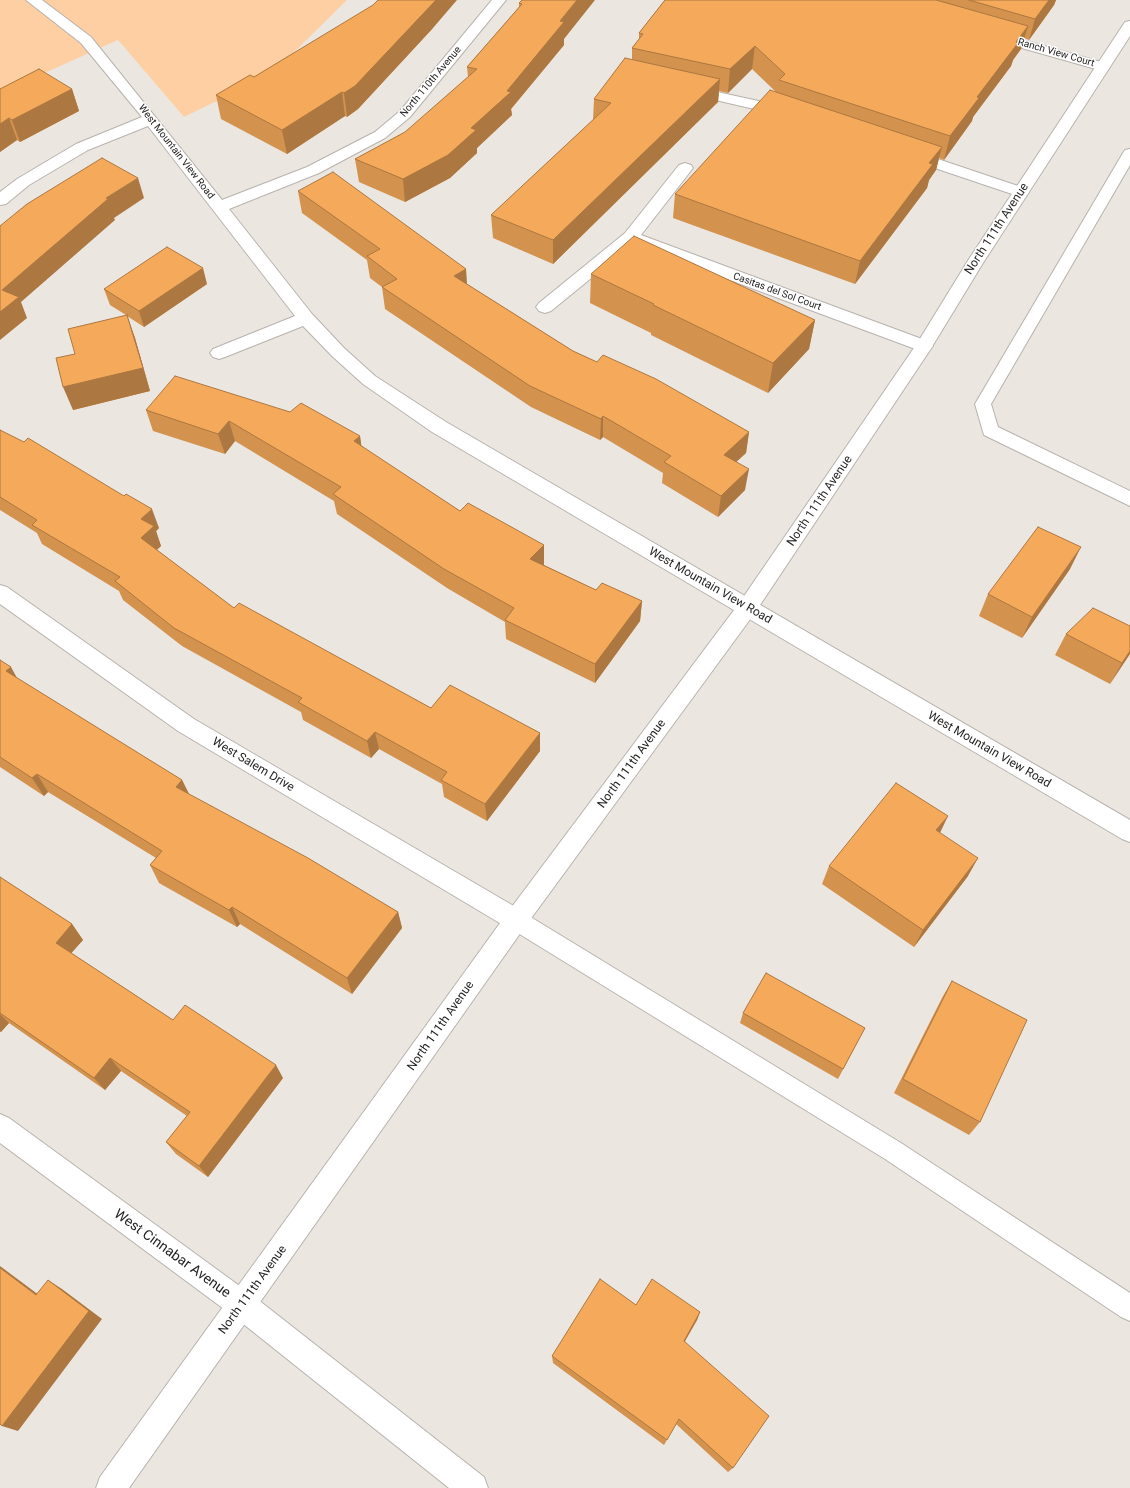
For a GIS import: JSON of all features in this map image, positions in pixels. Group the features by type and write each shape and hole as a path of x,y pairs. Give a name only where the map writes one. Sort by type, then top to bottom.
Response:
{"street":[{"name":"West Mountain View Road","path":"33,0 86,40 151,119 306,318 338,352 369,380 433,423 1130,832"},
{"name":"North 110th Avenue","path":"219,207 313,170 380,135 405,114 499,0"},
{"name":"North 111th Avenue","path":"111,1488 516,920 747,608 924,346 1021,192 1130,25"},
{"name":"Ranch View Court","path":"983,32 1103,67"},
{"path":"677,87 767,107 797,117"},
{"path":"0,200 23,182 82,147 151,119"},
{"path":"894,149 1021,192"},
{"path":"545,307 631,237 685,168"},
{"name":"Casitas del Sol Court","path":"631,237 924,346"},
{"path":"219,353 306,318"},
{"name":"West Salem Drive","path":"0,593 186,725 516,920"},
{"name":"West Cinnabar Avenue","path":"0,1127 242,1306 473,1488"}],"lane":[{"path":"1130,152 983,404 990,431 1130,499"},
{"path":"516,920 893,1151 1130,1308"}],"shaded area":[{"path":"0,0 347,0 284,62 243,88 184,117 118,40 0,93"}],"building":[{"path":"378,0 436,0 355,86 344,93 342,92 282,130 216,95 250,75 254,77 373,5"},
{"path":"522,0 577,0 560,21 564,22 507,91 511,92 471,128 476,130 448,155 403,179 355,159 405,132 477,69 467,67 522,4 519,3"},
{"path":"665,0 936,0 1028,26 1016,42 1018,43 977,97 979,98 950,136 779,80 785,74 755,46 730,69 632,48 643,34 639,33"},
{"path":"969,0 1049,0 1035,19"},
{"path":"625,58 720,79 553,240 491,215 611,103 594,99"},
{"path":"39,69 72,89 12,120 9,118 0,124 0,89"},
{"path":"770,90 942,147 929,163 933,164 860,261 675,194"},
{"path":"102,158 138,178 106,198 108,199 2,290 19,297 0,312 0,226 27,204"},
{"path":"333,172 466,269 454,276 573,351 597,362 603,355 656,379 749,432 724,455 749,469 721,496 664,462 671,456 603,416 601,419 530,386 382,287 397,279 367,256 380,249 298,191"},
{"path":"634,236 815,320 773,363 591,274"},
{"path":"167,247 203,268 139,311 104,289"},
{"path":"127,315 143,368 63,387 56,358 75,354 68,329"},
{"path":"175,376 290,412 301,403 360,436 354,441 460,511 468,503 544,545 530,559 596,590 602,583 642,601 595,664 505,620 514,608 444,569 333,494 341,487 229,421 218,434 146,410"},
{"path":"0,430 24,442 28,438 124,496 126,494 152,509 141,519 154,526 141,538 234,608 239,603 431,708 450,685 540,733 485,804 441,780 447,772 375,732 367,741 298,702 302,698 174,628 115,581 120,577 32,525 37,520 0,497"},
{"path":"1038,527 1081,547 1032,617 988,594"},
{"path":"1093,608 1130,626 1130,651 1122,663 1066,634"},
{"path":"0,660 11,667 6,671 182,780 176,787 308,858 398,912 347,978 232,907 229,910 150,865 162,851 37,774 32,778 0,757"},
{"path":"896,783 948,816 936,830 978,858 923,930 829,866"},
{"path":"0,877 72,924 56,943 173,1020 185,1005 276,1065 199,1166 166,1142 190,1112 110,1058 94,1078 0,1013"},
{"path":"766,973 865,1028 843,1069 743,1013"},
{"path":"952,981 1027,1020 980,1122 903,1079"},
{"path":"0,1268 36,1295 48,1280 89,1311 2,1426 0,1424"},
{"path":"600,1279 636,1305 652,1279 700,1312 684,1341 769,1416 733,1468 679,1419 667,1440 552,1356"}]}
